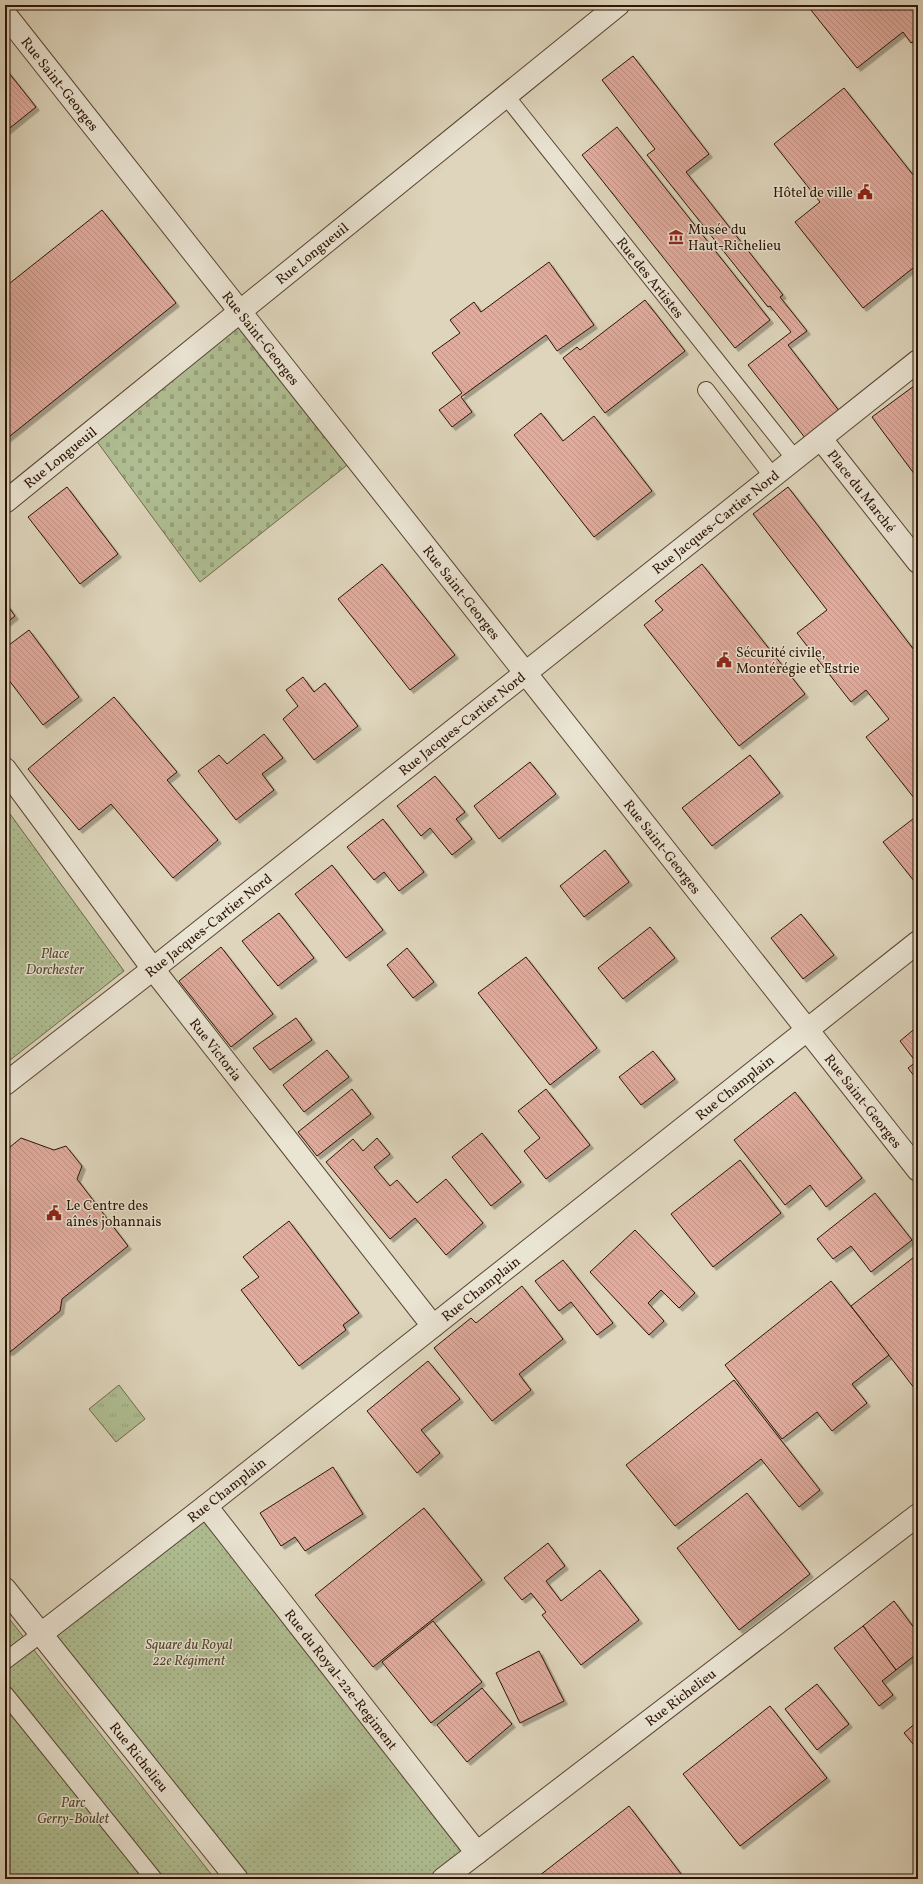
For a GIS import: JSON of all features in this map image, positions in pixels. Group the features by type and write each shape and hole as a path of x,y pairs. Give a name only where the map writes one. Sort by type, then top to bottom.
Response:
{"street":[{"name":"Rue Longueuil","path":"5,502 618,5"},
{"name":"Rue Saint-Georges","path":"5,14 918,1170"},
{"name":"Rue Jacques-Cartier Nord","path":"5,1084 153,969 918,362"},
{"name":"Place du Marché","path":"821,439 918,562"},
{"name":"Rue Victoria","path":"5,768 153,969 433,1326"},
{"name":"Rue Champlain","path":"41,1634 206,1506 918,942"},
{"name":"Rue du Royal-22e-Regiment","path":"206,1506 477,1853"},
{"name":"Rue Richelieu","path":"443,1879 918,1514"},
{"name":"Rue Richelieu","path":"5,1589 237,1879"}],"lane":[{"name":"Rue des Artistes","path":"506,96 796,459"},
{"path":"706,390 773,477"},
{"path":"5,1661 41,1634"},
{"path":"5,1694 154,1879"}],"green space":[{"path":"240,311 356,458 200,582 90,432"},
{"name":"Place Dorchester","path":"5,807 124,971 5,1064"},
{"path":"119,1385 145,1419 116,1442 89,1409"},
{"name":"Square du Royal 22e Régiment","path":"206,1506 477,1853 443,1879 237,1879 41,1634"},
{"name":"Parc Gerry-Boulet","path":"5,1613 7,1616 215,1879 5,1879"}],"building":[{"path":"807,5 918,5 918,38 911,43 903,32 857,68"},
{"path":"633,56 709,154 686,172 783,295 780,297 807,331 788,345 840,412 806,439 748,365 791,332 770,306 768,307 647,155 655,149 602,80"},
{"path":"5,68 36,107 5,132"},
{"name":"Hôtel de ville","path":"844,88 918,181 918,264 863,308 795,222 820,202 774,144"},
{"name":"Musée du Haut-Richelieu","path":"617,127 770,320 735,348 582,155"},
{"path":"102,210 176,303 5,440 5,287"},
{"path":"549,262 594,325 557,351 546,335 461,397 472,412 452,427 439,410 462,393 432,353 460,333 450,320 474,302 481,312"},
{"path":"645,300 685,351 605,413 563,358 577,347 580,350"},
{"path":"918,383 918,479 872,417"},
{"path":"541,413 563,441 594,416 652,491 594,537 514,435"},
{"path":"67,487 118,554 80,584 28,517"},
{"path":"788,487 918,655 918,803 866,737 889,719 866,690 851,702 797,633 827,610 753,514"},
{"path":"382,564 455,655 410,690 338,599"},
{"name":"Sécurité civile, Montérégie et Estrie","path":"702,564 805,694 739,746 644,625 663,610 655,601"},
{"path":"5,602 15,616 5,624"},
{"path":"29,630 79,697 43,725 5,675 5,648"},
{"path":"303,677 314,692 325,683 358,726 314,760 283,719 298,706 286,690"},
{"path":"114,697 177,772 167,780 218,840 173,878 111,804 79,830 28,769"},
{"path":"264,734 283,758 262,774 274,790 236,820 198,771 219,755 227,764"},
{"path":"750,755 780,793 712,846 682,808"},
{"path":"530,762 556,794 499,839 474,806"},
{"path":"435,776 465,812 456,819 472,839 452,855 430,828 421,836 397,806"},
{"path":"918,815 918,886 883,842"},
{"path":"383,819 424,872 399,891 384,872 374,880 347,847"},
{"path":"605,850 629,882 584,917 560,886"},
{"path":"332,865 383,930 346,958 295,894"},
{"path":"279,913 314,958 278,986 242,941"},
{"path":"801,914 834,955 803,979 771,938"},
{"path":"650,927 675,958 623,999 598,968"},
{"path":"221,947 273,1014 231,1047 179,981"},
{"path":"407,948 434,982 413,998 387,965"},
{"path":"526,957 597,1048 550,1085 478,993"},
{"path":"296,1018 312,1040 270,1070 253,1048"},
{"path":"918,1026 918,1081 908,1068 916,1062 900,1041"},
{"path":"327,1050 349,1077 304,1112 283,1085"},
{"path":"653,1051 675,1079 641,1105 619,1077"},
{"path":"352,1089 371,1114 317,1156 298,1132"},
{"path":"546,1089 590,1145 546,1179 524,1151 540,1138 518,1111"},
{"path":"795,1092 862,1178 826,1207 810,1185 785,1205 734,1140"},
{"path":"482,1133 521,1182 491,1206 452,1157"},
{"name":"Le Centre des aînés johannais","path":"21,1138 54,1150 66,1146 82,1166 77,1179 128,1246 62,1299 60,1311 10,1352 5,1351 5,1169 7,1167 10,1147"},
{"path":"377,1138 390,1154 374,1167 390,1186 397,1180 417,1203 446,1179 483,1223 446,1255 415,1218 390,1239 326,1162 353,1139 363,1151"},
{"path":"740,1160 781,1213 713,1267 671,1214"},
{"path":"875,1193 912,1240 871,1272 851,1246 833,1259 817,1239"},
{"path":"289,1221 359,1313 343,1325 346,1330 299,1366 241,1290 259,1277 243,1257"},
{"path":"635,1230 695,1293 679,1308 661,1290 648,1303 664,1321 649,1335 590,1272"},
{"path":"918,1254 918,1393 851,1306"},
{"path":"563,1260 613,1323 597,1335 571,1302 559,1311 535,1281"},
{"path":"831,1281 889,1355 852,1384 867,1403 832,1431 817,1412 782,1439 725,1365"},
{"path":"522,1286 563,1339 519,1374 531,1390 492,1421 434,1348 471,1318 476,1323"},
{"path":"428,1361 460,1399 421,1430 440,1453 417,1473 367,1411"},
{"path":"734,1380 820,1490 799,1507 761,1459 675,1526 626,1465"},
{"path":"333,1467 363,1514 305,1551 295,1537 281,1546 260,1513"},
{"path":"747,1493 810,1574 739,1630 677,1548"},
{"path":"424,1508 482,1580 373,1667 315,1595"},
{"path":"548,1543 565,1566 546,1581 561,1601 600,1570 639,1620 581,1665 542,1615 546,1612 531,1593 522,1600 504,1578"},
{"path":"894,1601 918,1633 918,1653 896,1670 863,1626"},
{"path":"433,1621 482,1682 431,1723 382,1662"},
{"path":"863,1626 896,1670 882,1681 893,1695 879,1706 834,1648"},
{"path":"539,1651 564,1701 520,1723 496,1673"},
{"path":"817,1684 849,1724 817,1750 785,1709"},
{"path":"482,1688 512,1724 467,1762 437,1725"},
{"path":"770,1706 827,1778 740,1846 683,1774"},
{"path":"918,1721 918,1750 904,1733"},
{"path":"629,1806 685,1879 535,1879"}],"place":[{"name":"Hôtel de ville","path":"865,192"},
{"name":"Musée du Haut-Richelieu","path":"676,237"},
{"name":"Sécurité civile, Montérégie et Estrie","path":"724,660"},
{"name":"Le Centre des aînés johannais","path":"54,1213"}]}
